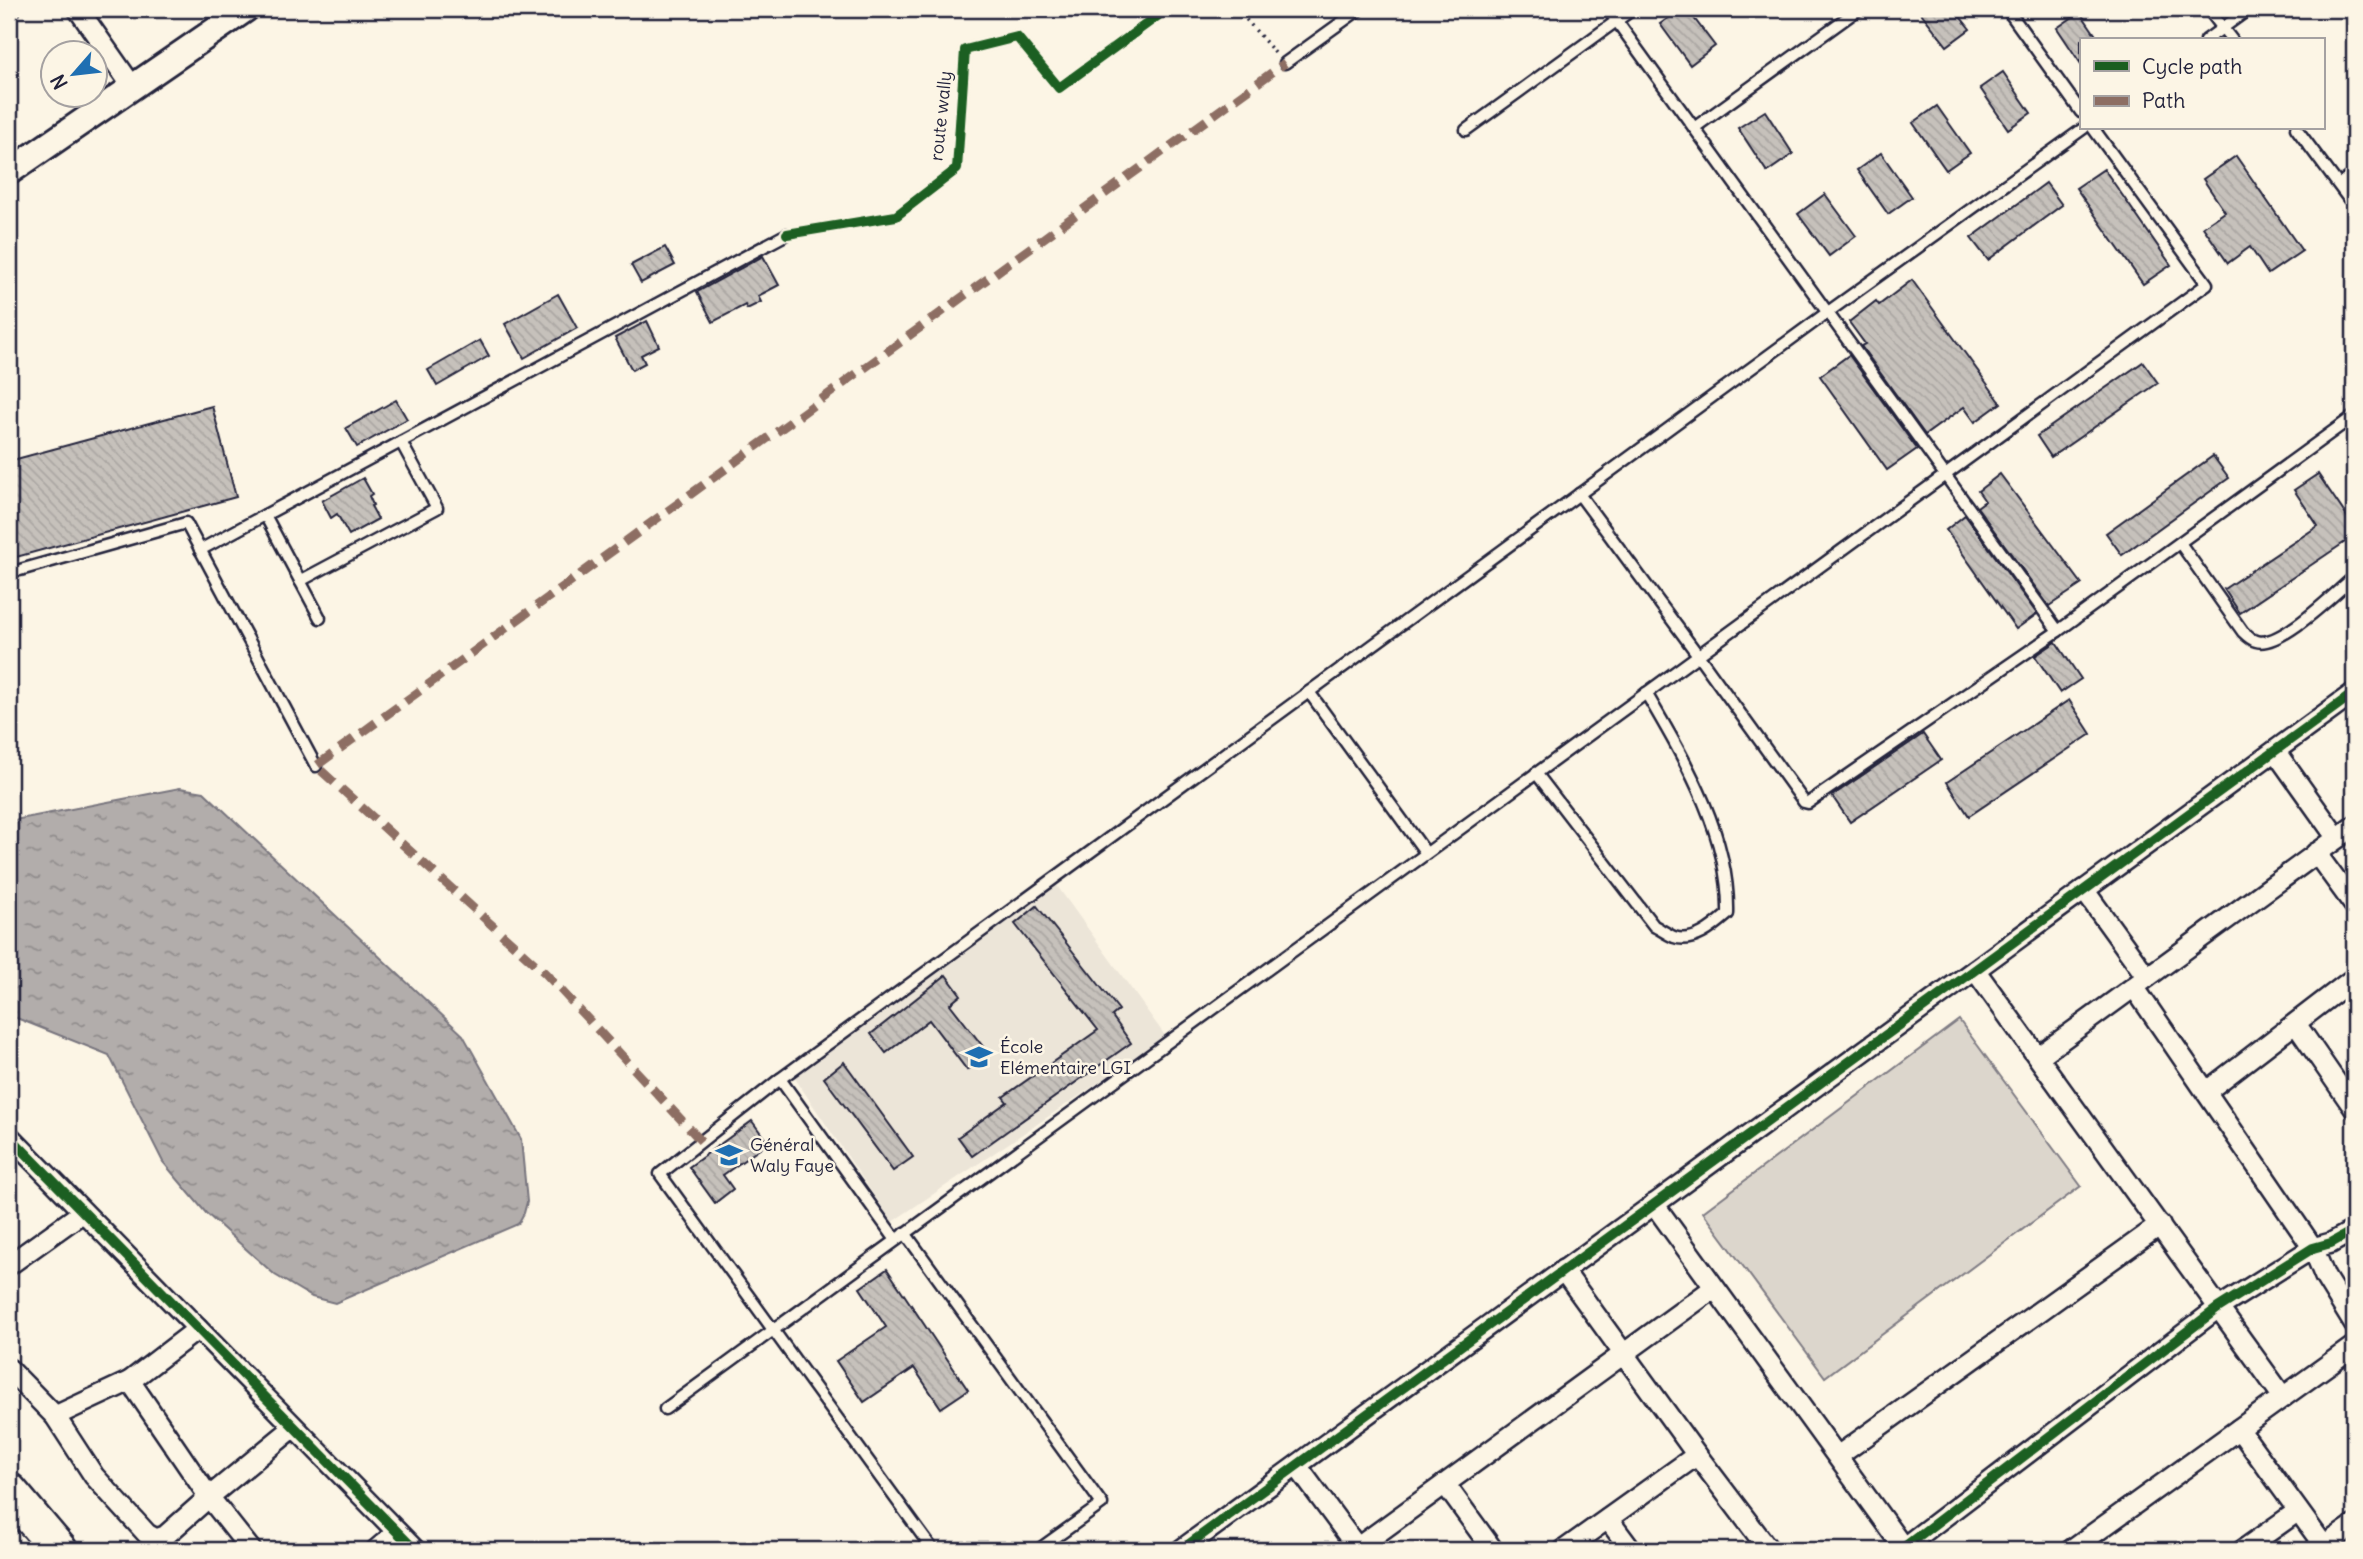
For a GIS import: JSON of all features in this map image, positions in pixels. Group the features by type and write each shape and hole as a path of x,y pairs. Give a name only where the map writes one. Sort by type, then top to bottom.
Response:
{"highway":[{"path":"9,1491 59,1550"}],"street":[{"path":"78,9 132,86"},
{"path":"9,173 232,13"},
{"path":"1181,1550 2354,693"},
{"path":"2275,751 2337,838"},
{"path":"2038,1057 2354,826"},
{"path":"2316,853 2354,905"},
{"path":"2084,890 2207,1091 2313,1248 2325,1277 2354,1324"},
{"path":"1975,970 2283,1397"},
{"path":"2207,1091 2354,978"},
{"path":"2296,1024 2354,1108"},
{"path":"9,1136 415,1550"},
{"path":"1654,1204 1904,1549 2218,1308 2313,1248 2331,1243 2354,1230"},
{"path":"9,1265 83,1212"},
{"path":"1838,1456 2160,1225"},
{"path":"1563,1270 1769,1550"},
{"path":"1297,1466 1358,1549 1714,1288"},
{"path":"55,1416 130,1381 198,1329"},
{"path":"2071,1550 2354,1346"},
{"path":"9,1369 55,1416 94,1476 151,1538 166,1536 293,1428"},
{"path":"130,1381 209,1497 251,1550"},
{"path":"2239,1429 2325,1548 2354,1525"},
{"path":"1564,1550 1697,1455"},
{"path":"1445,1484 1493,1550"},
{"path":"2243,1550 2298,1511"},
{"path":"1608,1519 1631,1550"},
{"path":"376,1550 397,1532"}],"lane":[{"path":"1285,63 1360,9"},
{"path":"1608,9 2058,631"},
{"path":"1466,130 1633,9"},
{"path":"1694,128 1859,9"},
{"path":"2007,9 2080,110"},
{"path":"2208,9 2230,38"},
{"path":"2209,38 2249,9"},
{"path":"933,1550 660,1174 780,1079 1828,312 2081,130"},
{"path":"665,1409 2207,284 2094,130"},
{"path":"2298,130 2354,206"},
{"path":"2339,185 2354,174"},
{"path":"200,550 788,234"},
{"path":"1579,494 1804,802 1808,803 2058,631 2354,416"},
{"path":"300,581 437,508 401,442"},
{"path":"265,515 320,618"},
{"path":"20,570 186,523 316,765"},
{"path":"2180,543 2243,632 2257,642 2274,640 2295,626 2354,577"},
{"path":"1308,692 1426,853"},
{"path":"1536,773 1654,926 1676,938 1691,938 1712,928 1728,914 1728,888 1713,827 1678,749 1646,693"},
{"path":"780,1079 1102,1504 1038,1550"}],"path":[{"path":"1237,9 1285,63"}],"shaded area":[{"name":"École Elémentaire LGI","path":"1055,883 1166,1037 892,1222 794,1077"},
{"path":"1959,1020 2081,1186 1825,1377 1703,1212"}],"water":[{"path":"180,788 204,792 463,1035 521,1139 527,1202 518,1224 335,1303 312,1297 275,1275 206,1213 163,1162 109,1055 9,1015 9,821"}],"building":[{"path":"1681,9 1687,9 1715,46 1690,65 1660,24"},
{"path":"1918,9 1954,9 1970,29 1947,46"},
{"path":"2080,12 2098,38 2080,38 2080,62 2057,28"},
{"path":"2003,72 2031,113 2008,129 1980,88"},
{"path":"1937,106 1970,153 1946,170 1913,123"},
{"path":"1765,111 1793,154 1767,172 1738,128"},
{"path":"1881,153 1912,197 1888,214 1857,170"},
{"path":"2236,156 2302,251 2268,274 2250,247 2228,263 2203,227 2225,212 2203,179"},
{"path":"2104,169 2171,265 2143,284 2076,188"},
{"path":"2046,183 2062,205 1988,260 1971,238"},
{"path":"1825,194 1856,236 1829,256 1798,214"},
{"path":"665,247 675,265 641,283 631,265"},
{"path":"763,256 779,285 758,296 761,302 747,309 745,305 713,322 697,292"},
{"path":"1912,280 2001,403 1975,422 1964,407 1925,435 1861,346 1865,344 1849,322 1876,301 1879,305"},
{"path":"558,294 577,328 524,358 505,324"},
{"path":"647,321 659,346 641,355 645,363 632,370 615,338"},
{"path":"480,340 489,356 437,386 428,370"},
{"path":"1849,355 1917,449 1887,470 1820,376"},
{"path":"2143,362 2158,383 2051,457 2037,436"},
{"path":"396,400 407,419 357,447 346,428"},
{"path":"212,406 236,497 9,559 9,461"},
{"path":"2213,456 2229,478 2122,555 2106,533"},
{"path":"2000,474 2082,584 2049,606 1977,507 1985,501 1978,491"},
{"path":"2318,474 2354,527 2354,536 2240,613 2224,589 2318,526 2294,490"},
{"path":"363,478 372,494 369,496 373,505 371,506 378,519 349,535 337,514 331,518 322,501"},
{"path":"1965,515 2037,614 2016,629 1946,530"},
{"path":"2056,642 2081,679 2060,693 2035,656"},
{"path":"2069,700 2091,734 1969,816 1947,782"},
{"path":"1923,734 1941,760 1850,822 1832,796"},
{"path":"1037,906 1119,1010 1112,1016 1131,1043 972,1156 958,1137 1007,1102 1003,1097 1098,1030 1015,924"},
{"path":"946,975 961,995 950,1004 988,1053 967,1070 929,1020 886,1053 871,1034"},
{"path":"844,1062 913,1157 893,1171 824,1078"},
{"name":"Général Waly Faye","path":"752,1121 768,1143 723,1175 733,1189 715,1203 689,1167"},
{"path":"887,1269 968,1390 941,1408 914,1368 864,1402 836,1361 886,1327 860,1288"}],"marked path":[{"path":"701,1141 545,973 316,766 1285,63"}],"cycle path":[{"name":"route wally","path":"787,234 896,216 957,169 965,50 1017,37 1059,88 1167,9"},
{"path":"1181,1550 2354,693"},
{"path":"9,1136 415,1550"},
{"path":"1903,1548 2218,1308 2313,1248 2331,1243 2354,1230"}],"place":[{"name":"École Elémentaire LGI","path":"979,1057"},
{"name":"Général Waly Faye","path":"729,1155"}]}
